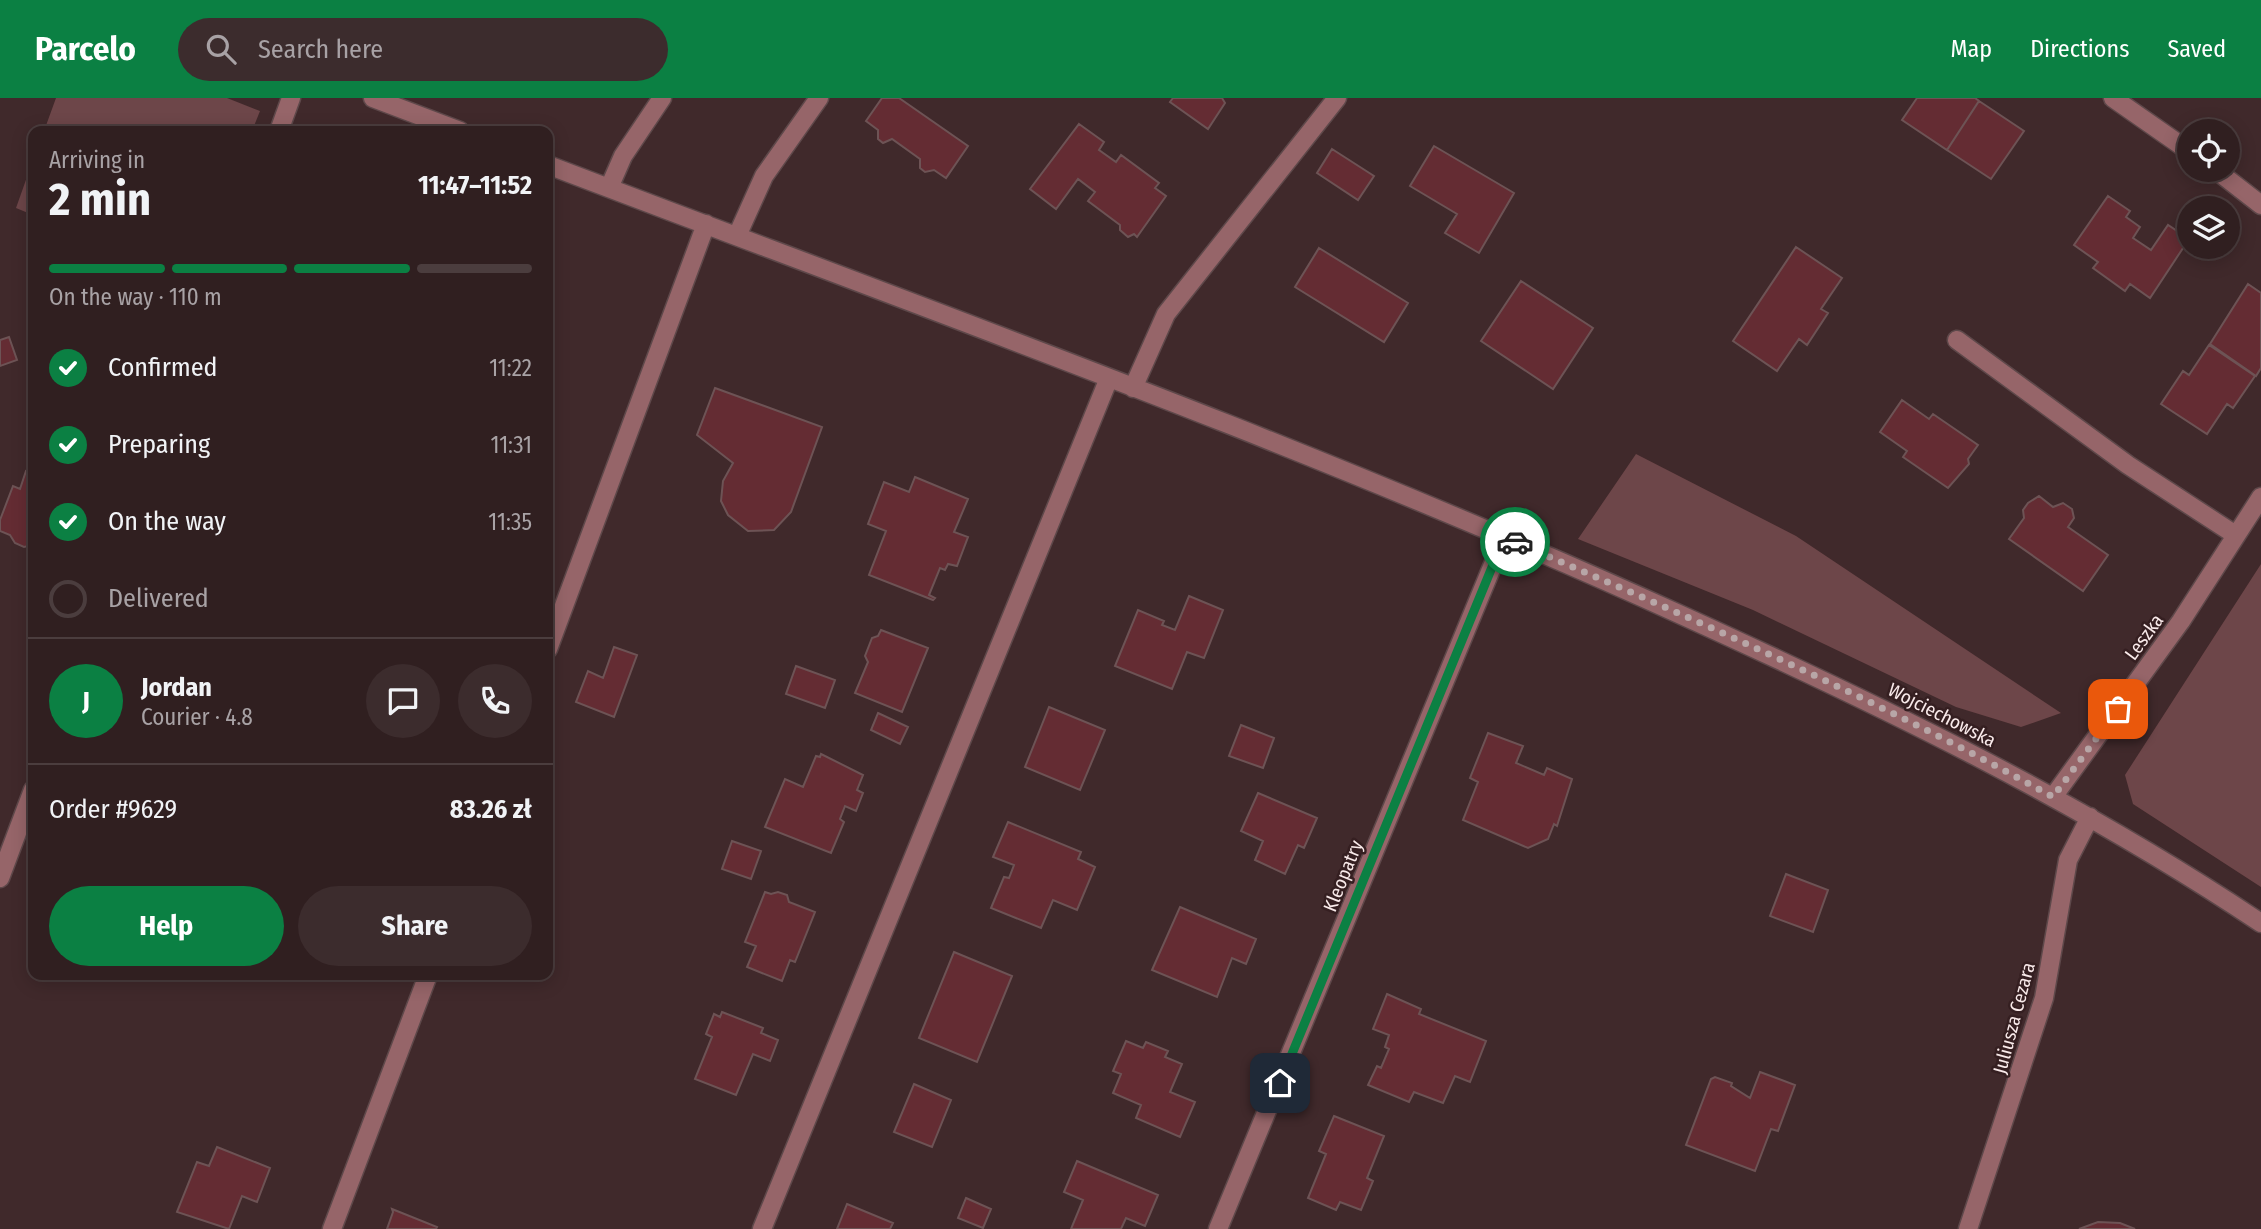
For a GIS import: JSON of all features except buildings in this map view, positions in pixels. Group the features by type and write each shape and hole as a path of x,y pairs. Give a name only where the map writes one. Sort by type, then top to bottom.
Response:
{"street":[{"path":"281,126 291,98"},
{"path":"373,98 394,102 449,126"},
{"path":"609,188 623,156 662,98"},
{"path":"737,236 764,176 819,98"},
{"path":"1133,387 1166,314 1337,98"},
{"path":"2113,98 2177,143"},
{"name":"Wojciechowska","path":"553,167 1133,387 1588,573 1854,694 1953,743 2090,817 2261,923"},
{"path":"2231,182 2261,205"},
{"path":"553,636 706,225"},
{"path":"1957,340 2128,465 2234,534"},
{"path":"762,1229 1110,378"},
{"name":"Leszka","path":"2053,797 2181,621 2234,534 2261,497"},
{"name":"Kleopatry","path":"1218,1229 1504,538"},
{"path":"0,878 28,803"},
{"name":"Juliusza Cezara","path":"1968,1229 2040,1011 2068,860 2090,817"},
{"path":"332,1229 426,980"}],"shaded area":[{"path":"56,98 227,98 260,111 254,126 46,126"},
{"path":"28,174 28,213 16,208"},
{"path":"1636,454 1796,536 2061,713 2021,727 1956,707 1753,610 1578,539"},
{"path":"2261,564 2261,887 2133,804 2125,775"}],"way so far":[{"path":"1515,542 1854,694 2053,797 2118,709"}],"route":[{"path":"1280,1083 1504,538 1515,542"}]}
